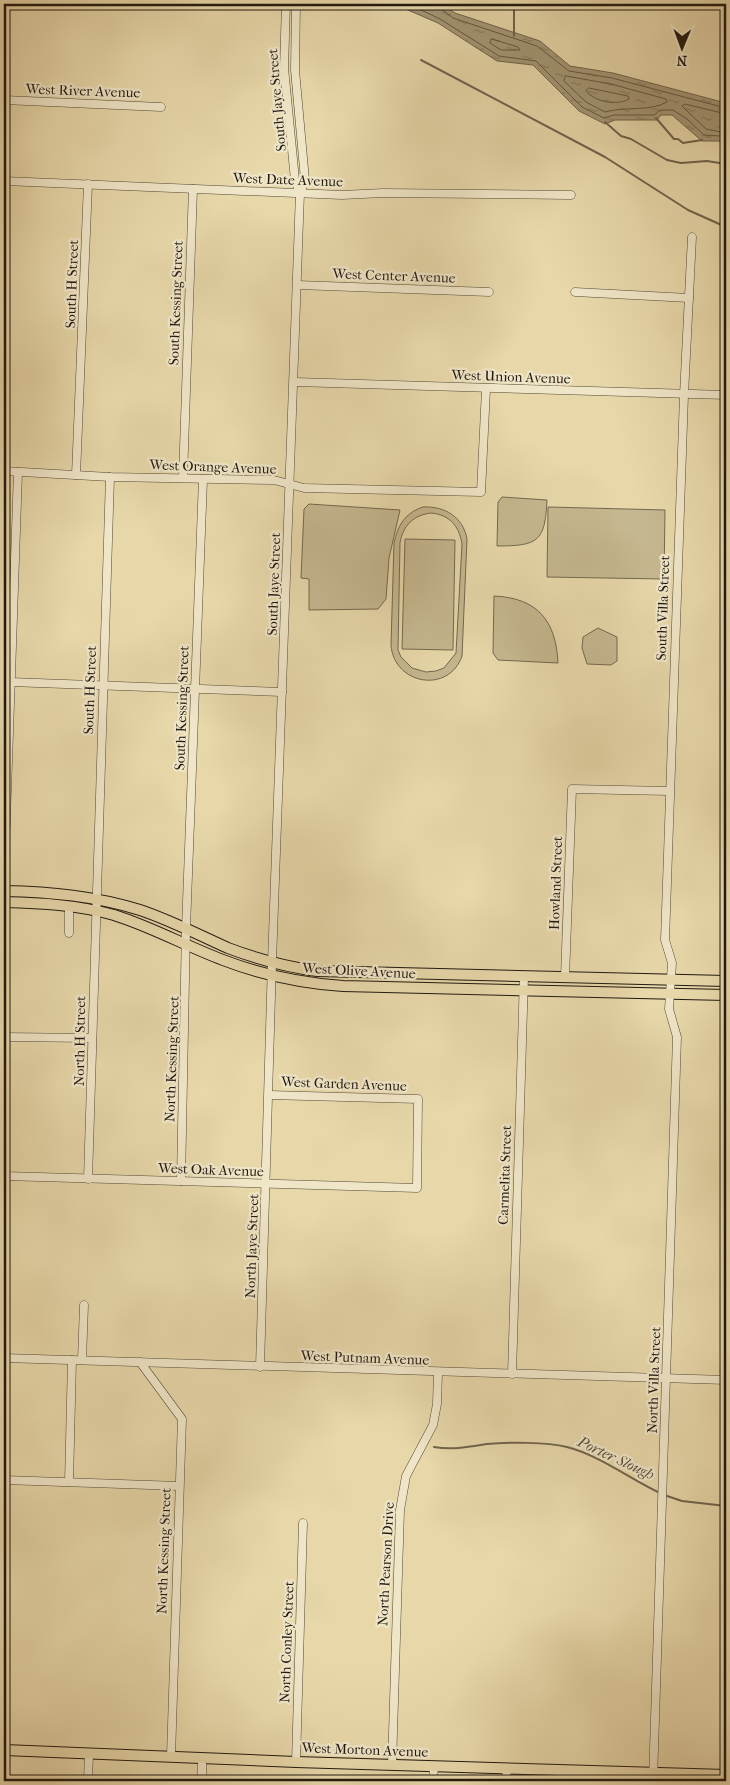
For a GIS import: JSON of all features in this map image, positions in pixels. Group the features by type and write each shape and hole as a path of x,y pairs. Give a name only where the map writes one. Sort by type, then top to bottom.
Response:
{"main road":[{"name":"West Olive Avenue","path":"4,891 50,892 96,905 139,924 229,948 272,962 324,971 726,981"},
{"name":"West Olive Avenue","path":"4,902 69,906 96,905 141,911 230,962 272,976 306,983 338,986 726,995"},
{"path":"338,986 351,981 394,981 407,974"},
{"name":"West Morton Avenue","path":"4,1750 296,1762 507,1768 653,1777 726,1775"}],"street":[{"name":"South Jaye Street","path":"286,5 284,68 295,180 300,193"},
{"name":"South Jaye Street","path":"272,976 295,382 300,193 305,180 295,70 296,7"},
{"name":"West River Avenue","path":"4,100 161,106"},
{"name":"West Date Avenue","path":"4,181 300,193 572,195"},
{"name":"South H Street","path":"76,475 88,184"},
{"name":"South Kessing Street","path":"182,477 193,189"},
{"name":"South Villa Street","path":"671,980 672,963 665,940 669,791 692,237"},
{"name":"West Center Avenue","path":"298,285 489,292"},
{"path":"575,292 689,298"},
{"name":"West Union Avenue","path":"295,382 726,395"},
{"name":"West Orange Avenue","path":"4,471 110,477 274,480 304,488 482,492 486,388"},
{"path":"4,877 18,472"},
{"name":"South H Street","path":"96,905 110,477"},
{"name":"South Kessing Street","path":"187,937 203,479"},
{"path":"4,612 13,612"},
{"path":"10,682 282,692"},
{"name":"Howland Street","path":"565,977 572,789 669,791"},
{"name":"North H Street","path":"88,1179 96,905"},
{"path":"68,933 69,906"},
{"name":"North Kessing Street","path":"181,1181 187,937"},
{"name":"North Jaye Street","path":"260,1367 272,976"},
{"name":"Carmelita Street","path":"512,1374 524,976"},
{"name":"North Villa Street","path":"653,1777 664,1488 676,1037 669,1009 671,980"},
{"path":"4,1036 92,1038"},
{"name":"West Garden Avenue","path":"269,1095 418,1099 417,1188"},
{"name":"West Oak Avenue","path":"4,1176 417,1188"},
{"path":"82,1360 84,1305"},
{"name":"West Putnam Avenue","path":"4,1358 438,1373 726,1380"},
{"path":"69,1482 72,1360"},
{"name":"North Kessing Street","path":"144,1362 182,1420 171,1756"},
{"name":"North Pearson Drive","path":"392,1765 400,1510 406,1476 433,1425 437,1404 438,1373"},
{"path":"4,1480 179,1486"},
{"name":"North Conley Street","path":"296,1762 303,1523"},
{"path":"88,1781 89,1753"},
{"path":"202,1758 202,1781"},
{"path":"433,1781 434,1766"},
{"path":"506,1781 507,1768"}],"shaded area":[{"path":"502,497 547,500 544,524 537,538 522,545 497,546 498,502"},
{"path":"309,504 400,510 389,558 386,599 378,609 309,610 309,579 301,578 304,509"},
{"path":"423,507 431,507 439,508 452,514 462,525 467,539 462,656 455,668 446,676 435,680 423,680 411,676 402,669 394,659 391,645 394,543 403,520","holes":["425,514 438,514 452,522 459,532 462,544 456,653 444,668 426,672 412,668 401,657 398,650 400,543 401,537 410,522"]},
{"path":"548,507 665,510 664,579 547,577"},
{"path":"405,539 455,540 453,650 402,649"},
{"path":"494,596 522,601 542,614 553,635 558,663 498,660 493,653"},
{"path":"598,628 617,637 617,661 611,665 587,664 582,648 583,637"}],"water":[{"path":"394,4 442,4 455,13 540,41 570,66 613,73 726,103 726,146 719,141 702,141 672,115 661,115 657,120 615,120 605,124 579,111 533,65 497,61 438,23"}],"waterway":[{"path":"514,4 514,36"},
{"path":"421,60 605,157 688,210 726,227"},
{"path":"656,118 674,139 678,139 683,143 702,140"},
{"path":"605,122 621,136 631,139 667,160 681,163 707,161 726,164"},
{"name":"Porter Slough","path":"434,1447 454,1448 516,1443 549,1444 567,1447 591,1456 660,1493"},
{"name":"Porter Slough","path":"664,1495 682,1501 726,1506"}]}
